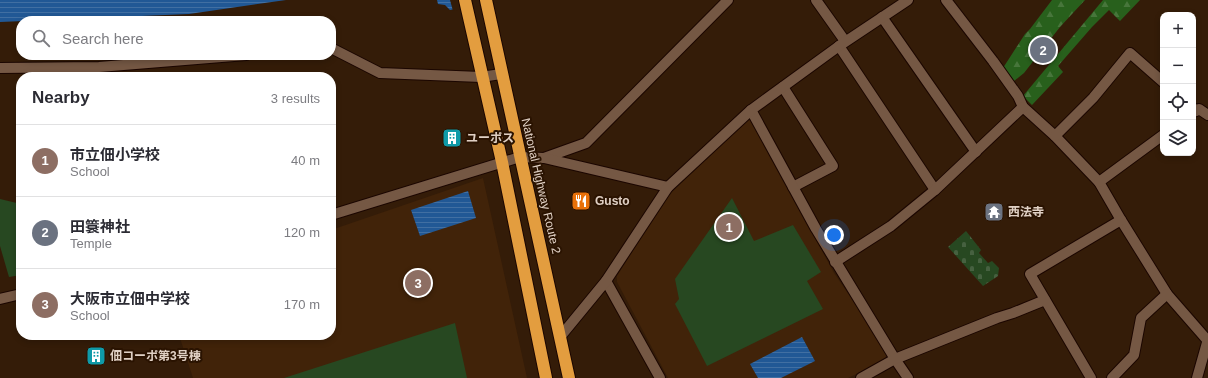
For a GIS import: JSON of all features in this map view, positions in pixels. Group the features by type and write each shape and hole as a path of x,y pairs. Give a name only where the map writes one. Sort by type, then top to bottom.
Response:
{"highway":[{"path":"465,0 481,77 502,162 546,378"},
{"name":"National Highway Route 2","path":"486,0 501,74 569,378"}],"street":[{"path":"544,158 586,142 728,0"},
{"path":"816,0 935,190"},
{"path":"560,337 606,281 668,187 751,110 842,43 908,0"},
{"path":"946,0 993,61 1018,96 1023,107 1055,136 1099,182 1167,294 1208,340 1197,378"},
{"path":"882,17 976,152"},
{"path":"336,51 380,73 481,77 501,74"},
{"path":"1055,136 1093,98 1130,53 1160,79"},
{"path":"0,68 99,67 185,60"},
{"path":"783,87 833,166 792,187"},
{"path":"836,262 891,226 935,190 1023,107"},
{"path":"751,110 792,187 836,262 908,378"},
{"path":"1196,110 1208,115"},
{"path":"1099,182 1160,137"},
{"path":"336,213 502,162 520,158 544,158 668,187"},
{"path":"1091,378 1030,274 1121,220"},
{"path":"606,281 660,378"},
{"path":"1112,378 1134,355 1141,318 1167,294"},
{"path":"0,299 16,295"},
{"path":"861,378 895,359 1045,300"}],"shaded area":[{"path":"747,119 751,120 834,273 888,352 884,360 848,378 668,378 617,282 617,276 666,198"},
{"path":"483,178 527,378 193,378 181,340 336,340 336,228"}],"green space":[{"path":"1052,0 1085,0 1060,27 1024,73 1014,81 1003,68 1025,34"},
{"path":"1103,0 1140,0 1120,21 1109,10 1058,66 1063,72 1032,105 1023,96"},
{"path":"732,198 754,241 793,225 821,272 807,281 823,309 707,366 675,304 679,299 675,279"},
{"path":"0,199 16,203 16,276 9,277 0,246"},
{"path":"966,231 981,250 979,253 988,263 992,261 999,268 998,276 983,286 948,247"},
{"path":"455,323 467,378 284,378"}],"water":[{"path":"0,0 286,0 189,14 142,16 16,16 16,21 0,22"},
{"path":"437,0 497,0 450,10 445,5 438,4"},
{"path":"468,191 476,218 420,236 411,210"},
{"path":"802,337 815,361 781,378 758,378 750,364"}],"pier":[{"path":"450,0 499,0 498,2 453,11"}],"place":[{"name":"田簑神社","path":"1043,50"},
{"name":"ユーポス","path":"452,138"},
{"name":"Gusto","path":"581,201"},
{"name":"西法寺","path":"994,212"},
{"name":"市立佃小学校","path":"729,227"},
{"name":"大阪市立佃中学校","path":"418,283"},
{"name":"佃コーポ第3号棟","path":"96,356"}]}
